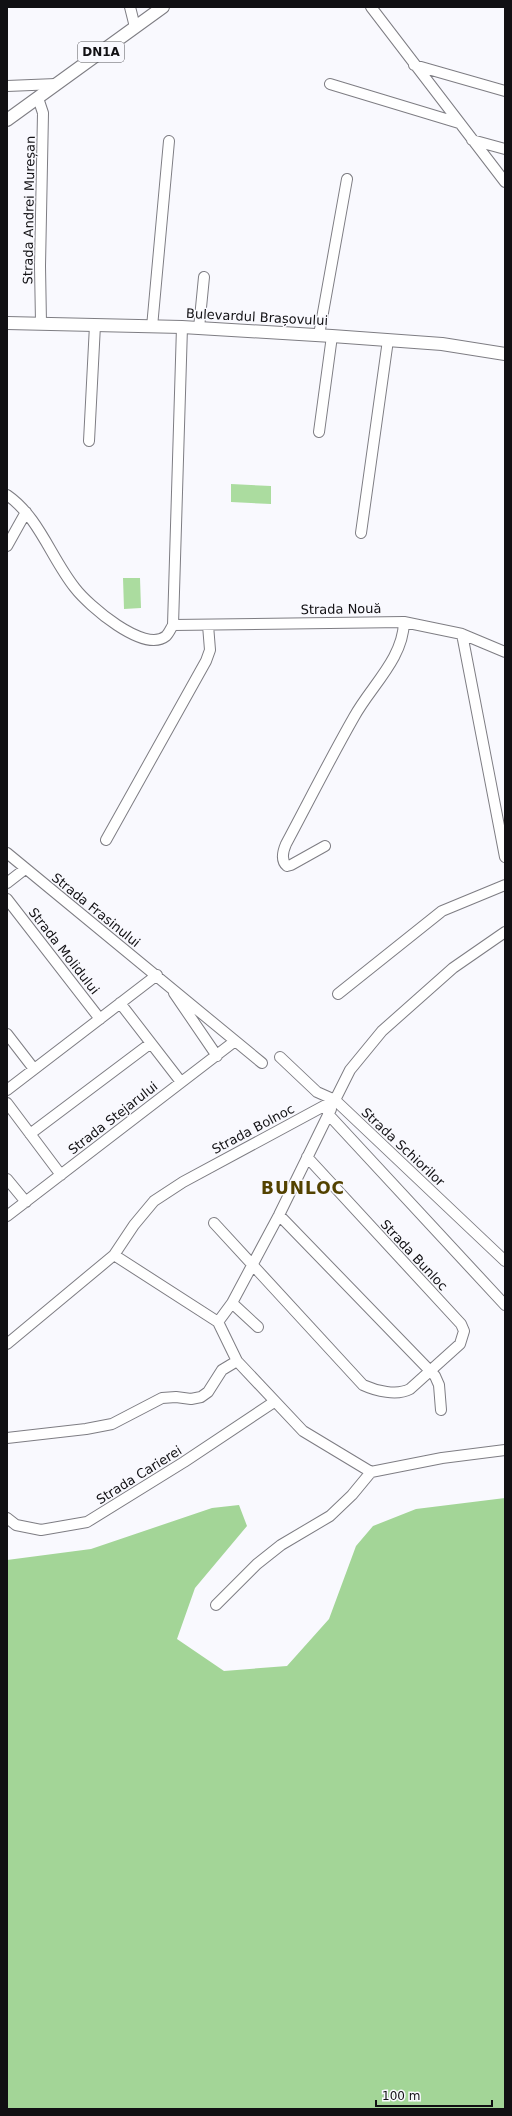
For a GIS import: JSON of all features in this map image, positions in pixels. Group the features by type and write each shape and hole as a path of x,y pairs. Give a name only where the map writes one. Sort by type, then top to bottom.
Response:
{"main road":[{"name":"DN1A","path":"7,120 163,7"},
{"name":"Bulevardul Brașovului","path":"7,323 182,327 319,335 442,344 505,354"}],"street":[{"path":"130,7 135,27"},
{"path":"371,7 505,182"},
{"path":"414,65 505,91"},
{"path":"7,86 56,84"},
{"path":"330,84 459,123"},
{"name":"Strada Andrei Mureșan","path":"38,98 43,112 40,266 41,324"},
{"path":"472,140 505,149"},
{"path":"152,327 169,141"},
{"path":"319,335 347,179"},
{"path":"199,328 204,276"},
{"path":"89,441 95,325"},
{"path":"7,495 26,512 41,533 61,570 76,589 120,627 138,637 149,640 159,639 166,635 173,625 182,327"},
{"path":"319,432 332,336"},
{"path":"361,532 388,340"},
{"path":"7,546 26,512"},
{"path":"325,846 291,865 287,866 284,863 282,857 286,844 363,701 389,667 404,633 404,622"},
{"name":"Strada Nouă","path":"173,625 404,622 462,634 505,652"},
{"path":"106,840 206,661 210,650 208,624"},
{"path":"462,634 505,857"},
{"name":"Strada Frasinului","path":"7,854 157,975 262,1063"},
{"path":"7,883 25,869"},
{"path":"338,994 442,911 505,885"},
{"name":"Strada Molidului","path":"7,899 100,1019"},
{"path":"218,1322 232,1304 279,1215 350,1070 382,1030 452,968 505,932"},
{"path":"7,1090 157,975"},
{"name":"Strada Frasinului","path":"169,985 217,1056"},
{"path":"120,1004 181,1082"},
{"path":"7,1034 34,1069"},
{"name":"Strada Stejarului","path":"7,1216 235,1041"},
{"path":"30,1134 151,1043"},
{"name":"Strada Schiorilor","path":"280,1057 316,1092 335,1100 505,1261"},
{"name":"Strada Bolnoc","path":"7,1344 114,1255 134,1224 154,1201 183,1182 335,1100"},
{"path":"7,1103 61,1175"},
{"path":"328,1114 505,1305"},
{"name":"Strada Bunloc","path":"214,1223 363,1385 371,1388 402,1393 430,1371 460,1344 464,1331 460,1324 307,1157"},
{"path":"7,1179 26,1202"},
{"path":"279,1215 430,1371 439,1385 441,1410"},
{"path":"114,1255 218,1322 237,1361 274,1402 303,1431 371,1472"},
{"path":"232,1304 258,1327"},
{"path":"7,1438 86,1429 112,1424 162,1398 176,1397 191,1399 201,1397 208,1392 222,1370 237,1361"},
{"name":"Strada Carierei","path":"7,1518 16,1525 41,1530 87,1522 204,1449 274,1402"},
{"path":"216,1605 258,1564 281,1545 330,1516 352,1495 371,1472 442,1458 505,1450"}],"green space":[{"path":"231,484 271,486 271,504 231,502"},
{"path":"123,578 140,578 141,608 124,609"},
{"path":"505,1498 505,2109 7,2109 7,1560 91,1549 212,1508 239,1505 247,1526 195,1588 177,1639 224,1671 287,1666 329,1619 356,1546 373,1526 416,1509"}],"district":[{"name":"BUNLOC","path":"303,1188"}]}
